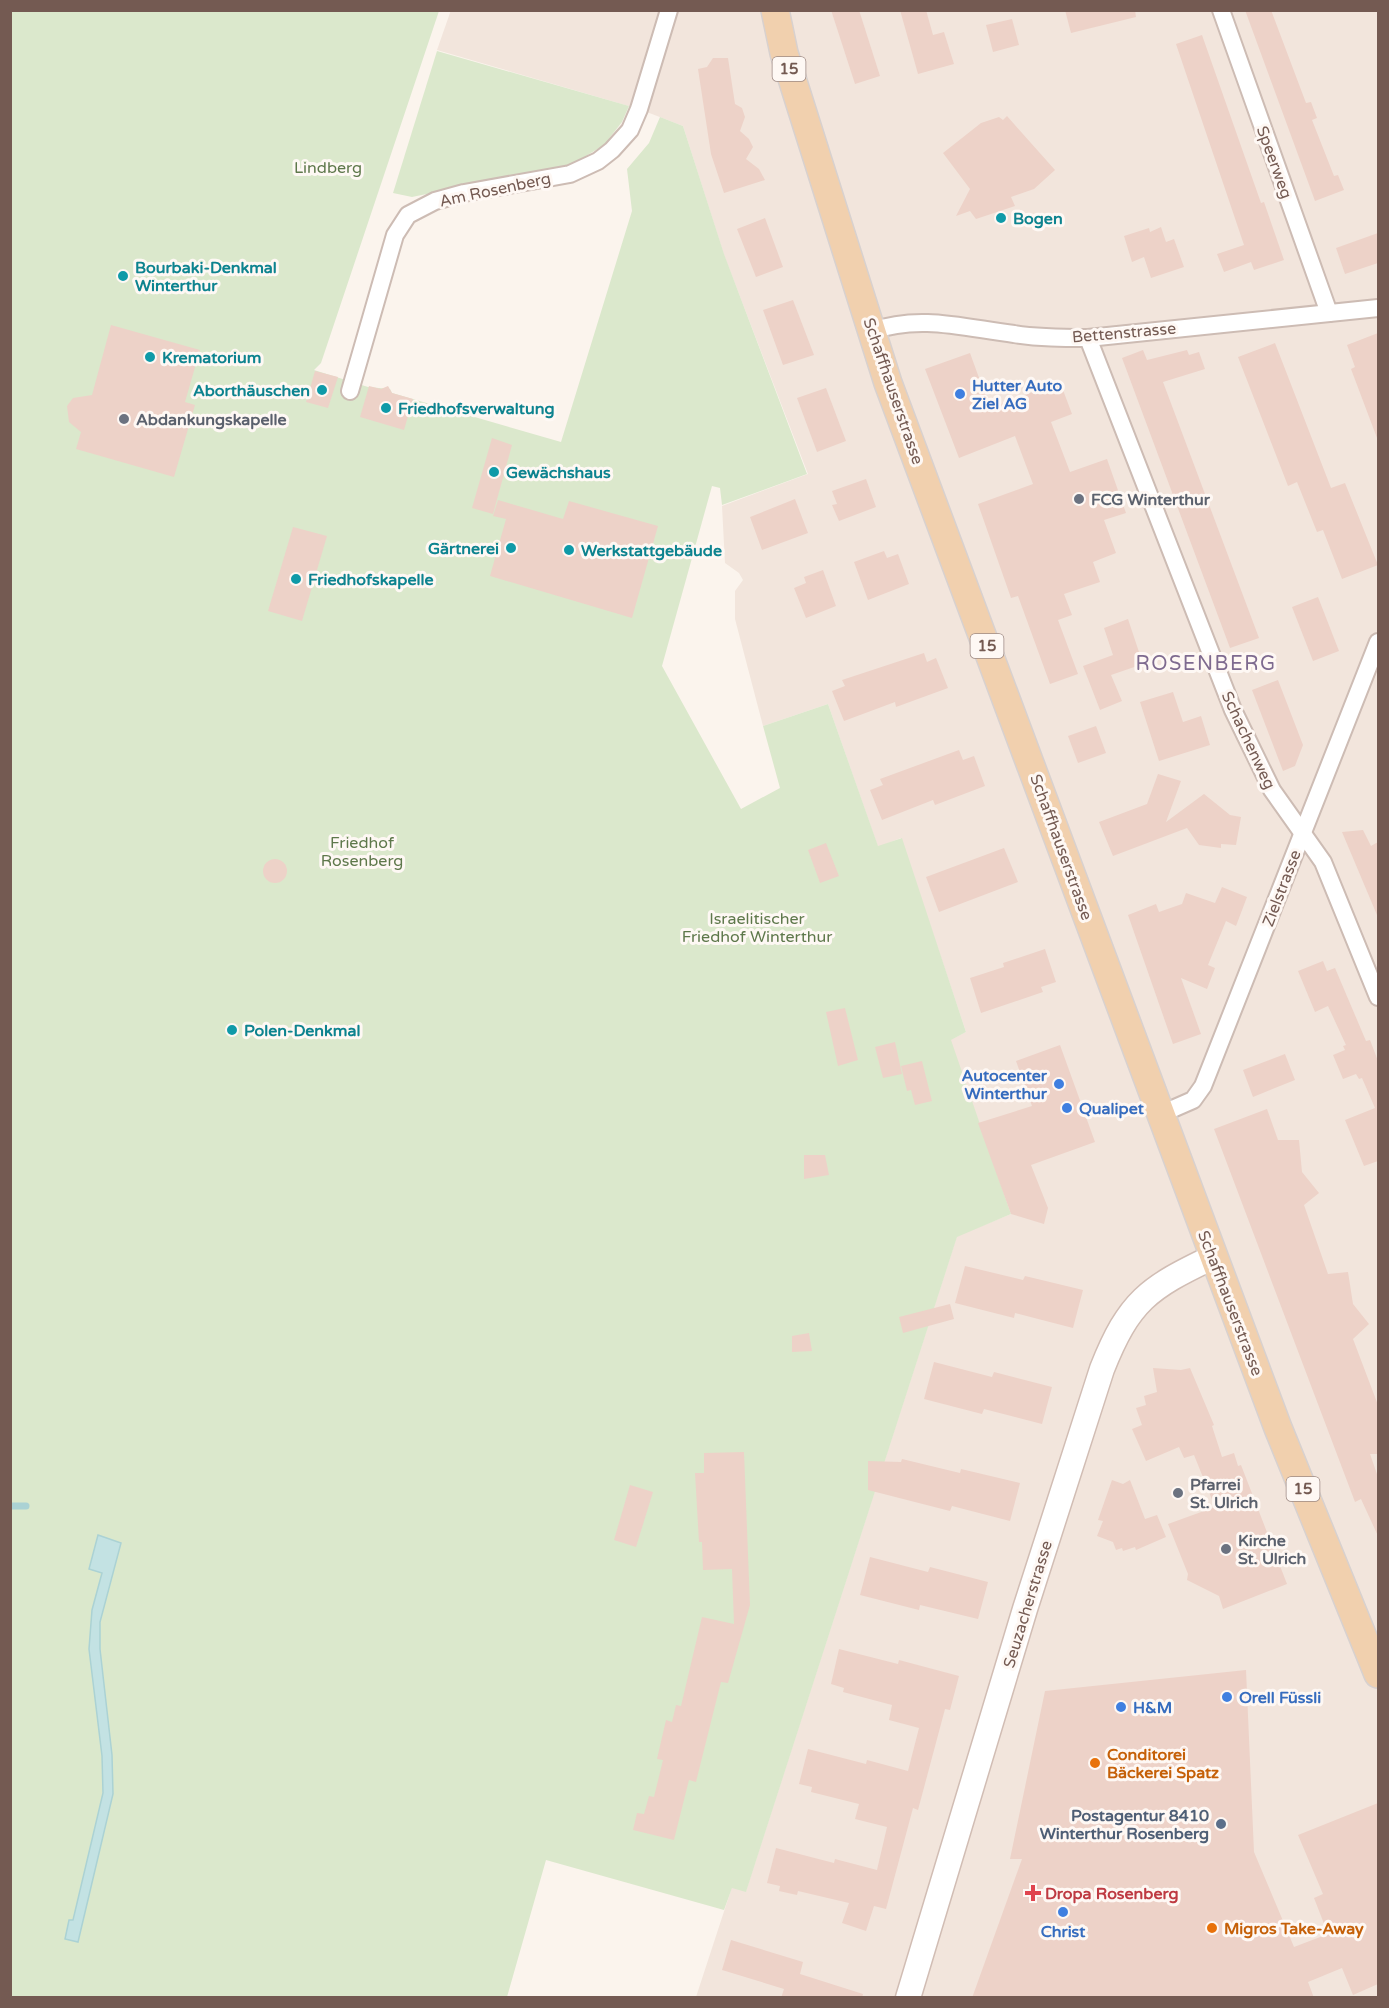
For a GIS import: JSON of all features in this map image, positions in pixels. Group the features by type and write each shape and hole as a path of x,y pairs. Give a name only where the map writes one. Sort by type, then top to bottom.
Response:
{"main road":[{"name":"Schaffhauserstrasse","path":"775,10 784,53 888,383 1213,1257 1278,1428 1378,1674"},
{"name":"Seuzacherstrasse","path":"908,1998 1025,1608 1102,1369 1115,1336 1138,1302 1151,1290 1213,1257"}],"street":[{"name":"Am Rosenberg","path":"350,391 392,244 408,215 435,201 464,193 570,174 598,161 630,130 648,83 669,10"},
{"name":"Speerweg","path":"1221,10 1329,313"},
{"name":"Bettenstrasse","path":"872,331 910,321 946,323 1051,338 1088,338 1378,308"},
{"name":"Schachenweg","path":"1088,338 1233,710 1272,790 1301,835 1323,862 1378,997"},
{"name":"Zielstrasse","path":"1161,1114 1193,1100 1203,1086 1378,642"}],"shaded area":[{"path":"451,10 1378,11 1378,1997 696,1997 732,1887 746,1891 957,1236 1011,1214 950,1040 966,1032 901,838 878,847 828,704 763,726 735,619 735,591 743,580 739,573 725,563 722,506 808,474 724,255 683,126 639,109 437,50"}],"green space":[{"name":"Friedhof Rosenberg","path":"11,11 439,11 321,363 314,370 368,387 390,389 392,393 561,442 632,211 627,169 649,143 660,117 683,126 724,254 807,474 722,505 720,488 712,486 662,666 741,809 780,788 763,726 828,704 878,846 902,838 966,1032 951,1040 1011,1214 957,1237 746,1892 732,1888 724,1910 546,1860 507,1997 11,1997"},
{"path":"437,51 629,106 622,122 604,145 573,164 412,197 393,193"}],"water":[{"path":"98,1535 121,1543 100,1622 100,1649 112,1755 113,1794 78,1942 65,1939 69,1920 73,1920 103,1793 102,1756 89,1649 92,1610 102,1573 89,1569"}],"building":[{"path":"831,10 859,10 880,76 855,84"},
{"path":"900,10 926,10 933,35 944,32 954,64 918,74"},
{"path":"1065,10 1135,10 1136,17 1071,33"},
{"path":"1245,10 1271,10 1306,103 1311,102 1317,118 1312,120 1334,176 1338,175 1344,190 1315,201"},
{"path":"1012,19 1019,45 993,52 986,25"},
{"path":"1202,35 1261,203 1264,202 1284,260 1254,270 1251,262 1224,272 1217,254 1244,245 1176,44"},
{"path":"713,58 728,58 735,104 742,108 745,117 740,131 749,139 753,147 746,159 759,169 765,180 724,193 711,154 698,69 707,67"},
{"path":"1007,116 1055,170 1034,189 1011,197 1015,206 976,219 970,211 956,216 970,189 943,153 981,123 999,117 1003,120"},
{"path":"765,218 783,267 756,277 737,229"},
{"path":"1161,227 1166,242 1174,239 1184,267 1151,278 1144,257 1132,262 1124,236 1149,228 1150,232"},
{"path":"1378,233 1378,263 1345,274 1336,248"},
{"path":"793,300 814,355 783,365 763,310"},
{"path":"111,325 200,350 185,402 195,405 174,477 76,449 81,432 69,422 67,406 73,398 92,395"},
{"path":"1378,333 1377,438 1351,369 1355,367 1347,345"},
{"path":"1275,343 1331,488 1345,483 1378,565 1342,579 1323,530 1317,532 1297,482 1288,486 1238,357"},
{"path":"1143,350 1147,360 1187,350 1189,355 1199,352 1205,369 1163,382 1259,638 1230,648 1122,358"},
{"path":"970,353 990,408 1060,382 1072,414 1051,422 1070,472 1107,459 1126,513 1104,520 1116,553 1093,562 1100,582 1064,594 1072,615 1058,620 1078,674 1050,684 1018,596 1011,598 978,504 1033,484 1015,436 959,458 925,369"},
{"name":"Aborthäuschen","path":"315,371 338,377 328,408 306,402"},
{"name":"Friedhofsverwaltung","path":"369,386 381,389 388,386 392,393 413,399 404,430 360,417"},
{"path":"826,388 846,441 817,452 797,398"},
{"name":"Gewächshaus","path":"492,438 512,445 493,514 472,508"},
{"path":"866,479 876,507 839,521 832,505 837,504 832,491"},
{"path":"795,499 808,533 762,550 750,517"},
{"path":"498,500 563,519 569,501 658,526 632,618 490,576 506,519 493,516"},
{"name":"Friedhofskapelle","path":"293,527 327,536 302,621 268,611"},
{"path":"884,551 887,558 898,554 909,584 868,600 854,562"},
{"path":"823,570 836,606 806,618 794,588 806,583 804,577"},
{"path":"1318,597 1339,651 1313,661 1292,607"},
{"path":"1128,619 1143,664 1111,675 1122,701 1100,710 1083,666 1113,655 1104,628"},
{"path":"924,653 927,662 936,658 948,688 896,707 895,702 844,721 832,691 845,686 842,680"},
{"path":"1278,680 1303,745 1295,766 1283,771 1252,690"},
{"path":"1173,692 1183,722 1201,716 1210,745 1159,761 1140,702"},
{"path":"1096,726 1106,753 1078,763 1068,736"},
{"path":"959,750 963,760 974,756 985,786 935,805 933,800 882,820 870,790 883,785 880,779"},
{"path":"1158,774 1181,781 1166,822 1204,794 1230,815 1241,817 1236,845 1221,844 1221,848 1199,845 1187,828 1113,856 1099,822 1147,804"},
{"path":"1363,830 1371,846 1378,842 1377,915 1342,832"},
{"path":"826,843 839,876 820,883 808,850"},
{"path":"1004,848 1018,882 939,912 926,877"},
{"path":"275,859 280,860 286,866 286,876 280,882 275,883 270,882 264,876 263,871 264,866 270,860"},
{"path":"1222,887 1247,897 1236,926 1226,921 1208,965 1215,968 1207,989 1181,978 1201,1034 1173,1044 1128,915 1156,904 1159,912 1182,904 1186,893 1215,903"},
{"path":"1045,949 1056,982 1041,987 1043,992 981,1013 970,978 1004,967 1003,963"},
{"path":"1323,961 1327,971 1335,968 1366,1041 1370,1040 1378,1061 1378,1161 1364,1166 1345,1120 1375,1108 1362,1078 1359,1079 1356,1074 1343,1079 1333,1055 1345,1050 1343,1046 1346,1045 1328,1006 1315,1012 1298,971"},
{"path":"845,1008 858,1060 838,1066 826,1012"},
{"path":"895,1042 902,1074 883,1078 875,1047"},
{"path":"1060,1045 1095,1142 1031,1165 1048,1208 1044,1224 1011,1214 978,1123 1032,1106 1016,1061"},
{"path":"1285,1054 1295,1080 1253,1097 1243,1070"},
{"path":"922,1061 932,1101 915,1105 911,1090 907,1091 901,1066"},
{"path":"1267,1109 1278,1140 1299,1140 1302,1172 1319,1193 1304,1205 1328,1274 1348,1272 1353,1304 1369,1324 1353,1339 1378,1405 1378,1454 1370,1454 1378,1477 1378,1536 1361,1499 1355,1502 1214,1129"},
{"path":"804,1155 825,1155 829,1175 804,1179"},
{"path":"965,1266 1023,1280 1025,1276 1083,1290 1073,1328 1015,1313 1014,1318 955,1303"},
{"path":"950,1304 954,1319 903,1333 899,1317"},
{"path":"809,1333 812,1351 792,1352 792,1336"},
{"path":"934,1362 992,1377 994,1372 1052,1387 1042,1424 984,1409 982,1414 924,1399"},
{"name":"Kirche St. Ulrich","path":"1153,1368 1181,1370 1190,1368 1214,1425 1212,1426 1222,1457 1234,1453 1238,1466 1241,1465 1287,1584 1223,1609 1219,1596 1187,1580 1188,1574 1168,1524 1215,1507 1194,1455 1184,1458 1179,1447 1146,1461 1132,1429 1142,1425 1136,1408 1146,1405 1144,1396 1157,1392"},
{"path":"744,1452 750,1605 728,1683 721,1682 696,1782 689,1780 674,1840 633,1830 637,1813 644,1814 649,1796 654,1797 663,1760 657,1759 666,1720 672,1722 676,1705 681,1706 702,1617 734,1624 732,1569 703,1570 695,1473 704,1473 704,1453"},
{"path":"902,1459 960,1473 961,1469 1020,1483 1010,1521 952,1506 950,1511 868,1490 868,1461 901,1462"},
{"path":"1112,1480 1123,1484 1130,1480 1145,1519 1157,1515 1166,1537 1136,1550 1135,1547 1123,1551 1122,1548 1116,1550 1113,1542 1097,1536 1103,1521 1098,1520"},
{"path":"630,1485 653,1492 636,1547 614,1540"},
{"path":"870,1557 928,1572 930,1567 988,1582 978,1619 920,1605 919,1610 860,1595"},
{"path":"839,1649 898,1664 899,1660 959,1676 950,1710 945,1709 918,1810 913,1808 886,1909 874,1906 866,1931 842,1923 849,1903 798,1891 797,1895 779,1891 780,1886 767,1883 776,1848 834,1863 835,1859 877,1870 887,1827 855,1819 859,1804 811,1792 812,1787 799,1784 808,1749 866,1764 867,1760 908,1771 919,1728 889,1720 892,1705 843,1692 844,1688 831,1684"},
{"path":"1246,1670 1254,1852 1294,1947 1328,1934 1314,1898 1323,1894 1298,1835 1378,1803 1378,1984 1353,1995 1342,1968 1308,1982 1314,1998 972,1998 1022,1859 1010,1859 1045,1691"},
{"path":"731,1940 803,1962 800,1974 863,1994 862,1998 781,1998 784,1989 722,1970"}],"waterway":[{"path":"10,1506 26,1506"}],"place":[{"name":"Bogen","path":"1001,218"},
{"name":"Bourbaki-Denkmal Winterthur","path":"123,276"},
{"name":"Krematorium","path":"150,357"},
{"name":"Aborthäuschen","path":"322,390"},
{"name":"Hutter Auto Ziel AG","path":"960,394"},
{"name":"Friedhofsverwaltung","path":"386,408"},
{"name":"Abdankungskapelle","path":"124,419"},
{"name":"Gewächshaus","path":"494,472"},
{"name":"FCG Winterthur","path":"1079,499"},
{"name":"Gärtnerei","path":"511,548"},
{"name":"Werkstattgebäude","path":"569,550"},
{"name":"Friedhofskapelle","path":"296,579"},
{"name":"Polen-Denkmal","path":"232,1030"},
{"name":"Autocenter Winterthur","path":"1059,1084"},
{"name":"Qualipet","path":"1067,1108"},
{"name":"Pfarrei St. Ulrich","path":"1178,1493"},
{"name":"Kirche St. Ulrich","path":"1226,1549"},
{"name":"Orell Füssli","path":"1227,1697"},
{"name":"H&M","path":"1121,1707"},
{"name":"Conditorei Bäckerei Spatz","path":"1095,1763"},
{"name":"Postagentur 8410 Winterthur Rosenberg","path":"1221,1824"},
{"name":"Dropa Rosenberg","path":"1033,1893"},
{"name":"Christ","path":"1063,1912"},
{"name":"Migros Take-Away","path":"1212,1928"}],"district":[{"name":"ROSENBERG","path":"1206,663"}],"park label":[{"name":"Lindberg","path":"328,167"},
{"name":"Israelitischer Friedhof Winterthur","path":"757,927"}]}
